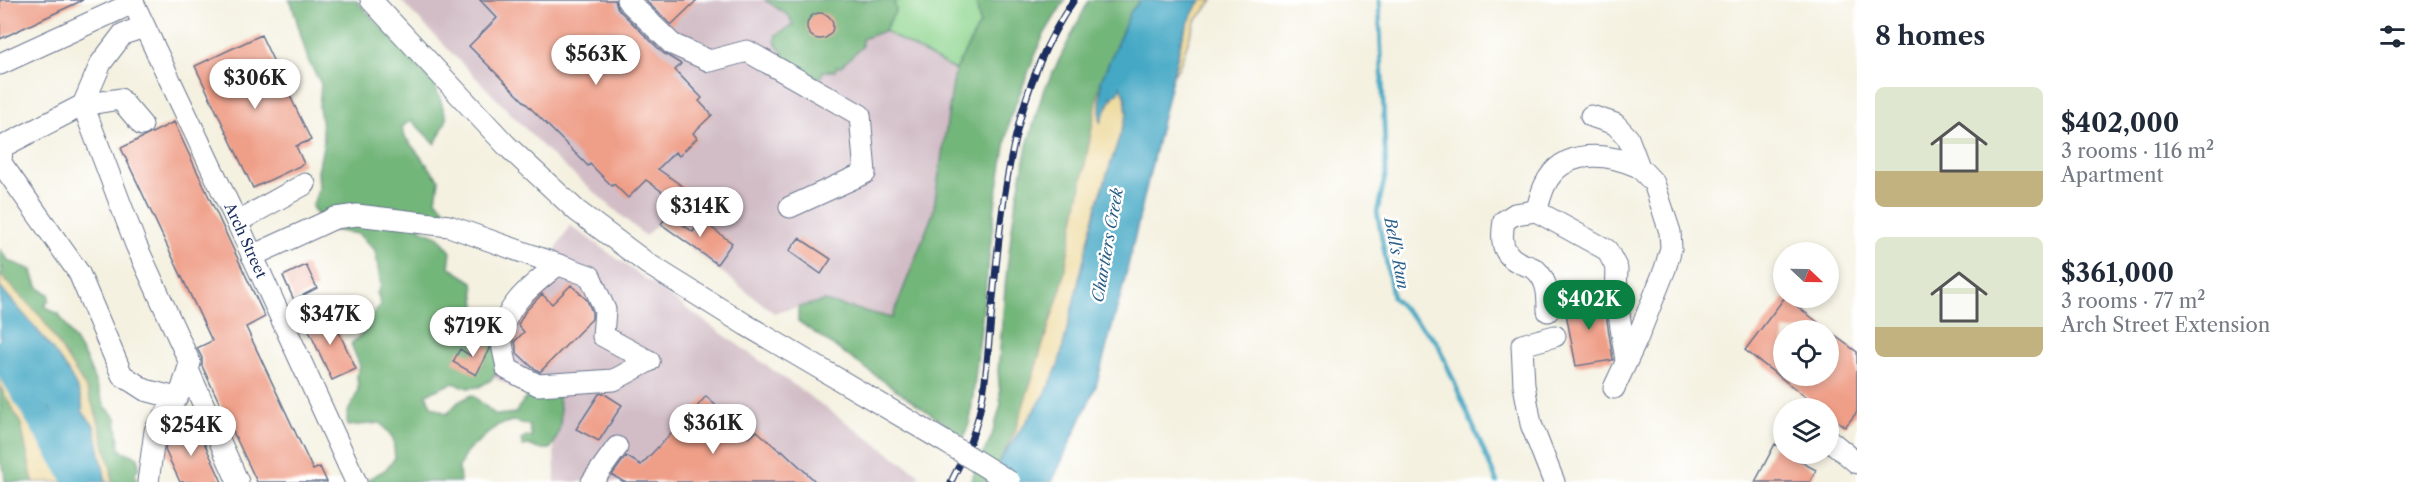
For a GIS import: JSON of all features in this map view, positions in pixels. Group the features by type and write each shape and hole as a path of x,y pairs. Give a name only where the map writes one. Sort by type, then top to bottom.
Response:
{"street":[{"path":"371,0 506,145 577,211 648,264 1010,482"},
{"path":"627,0 672,45 710,61 747,51 860,115 865,173 790,207"},
{"path":"0,64 132,2"},
{"name":"Arch Street","path":"132,2 237,222 356,482"},
{"path":"144,27 123,34 100,63 83,105 136,245 190,363 189,372 176,398 155,431 148,482"},
{"path":"142,125 120,99 83,105 2,147 1,163 79,273 122,375 145,390 176,398"},
{"path":"1591,116 1615,124 1628,138 1639,167"},
{"path":"1536,211 1546,183 1563,164 1579,158 1598,154 1620,158 1639,167 1654,183 1670,232 1671,248 1665,269 1614,388"},
{"path":"237,222 305,184"},
{"path":"1548,310 1547,288 1536,270 1517,262 1505,252 1501,238 1504,222 1515,214 1536,211 1607,250 1617,269 1616,294 1626,361"},
{"path":"252,256 335,218 357,215 449,226 590,276 605,310 603,336 649,361 614,380 538,385 507,369 501,336 508,315 520,297 557,265"},
{"path":"1554,482 1531,424 1524,385 1522,345 1555,336"},
{"path":"189,372 238,482"},
{"path":"592,482 617,447"},
{"path":"1839,448 1857,463"}],"shaded area":[{"path":"400,0 827,0 955,70 933,213 892,318 824,301 774,313 659,223 645,236 551,155"},
{"path":"570,225 920,475 916,482 555,482 553,406 483,373"}],"green space":[{"path":"289,0 356,0 435,85 447,119 435,144 411,120 402,127 405,137 439,180 436,200 445,209 439,218 418,228 438,236 451,252 449,267 473,282 477,313 497,335 498,371 491,380 479,387 468,388 453,383 426,394 431,406 447,414 458,402 472,395 496,415 516,413 523,401 537,391 550,391 557,394 560,423 557,437 550,449 523,446 521,440 526,436 532,437 529,425 513,421 498,425 466,452 459,467 460,482 369,482 368,479 385,470 395,458 393,438 381,423 348,426 347,415 357,394 357,377 360,366 351,344 369,327 369,318 381,305 377,293 381,286 375,250 358,234 326,229 312,207 319,188 318,171 324,141 319,107 321,84 308,60"},
{"path":"765,0 894,0 896,10 884,31 862,39 862,47 840,67 837,66 835,71 823,71 821,78 805,75 784,60 784,55 776,44 775,38 776,35 793,25 789,16"},
{"path":"894,0 976,0 980,24 955,70 884,31 896,10"},
{"path":"976,0 1065,0 1043,36 1010,118 996,198 970,421 964,437 798,321 798,307 824,301 892,318 933,213 955,70 980,24"},
{"path":"1089,0 1141,0 1131,11 1101,81 1062,285 1015,432 988,482 970,482 992,435 1001,405 998,371 1006,277 1014,212 1027,146 1043,92"},
{"path":"0,250 9,261 32,270 37,285 49,294 49,301 45,305 59,314 86,359 105,406 116,418 120,450 138,457 139,467 135,474 137,482 112,482 111,469 97,417 87,390 42,318 0,275 3,268 0,268"},
{"path":"0,386 21,424 33,482 5,482 4,470 0,462"}],"sand":[{"path":"1202,0 1213,0 1195,22 1179,67 1173,76 1186,26"},
{"path":"1101,81 1100,121 1120,85 1125,96 1127,114 1097,205 1059,363 1046,393 1002,457 1015,432 1062,285"},
{"path":"0,275 42,318 87,390 97,417 111,469 112,482 106,482 94,426 82,411 45,339 0,287"},
{"path":"0,365 6,371 26,374 37,402 50,409 55,433 69,458 73,482 33,482 21,424 0,386"}],"water":[{"path":"1141,0 1202,0 1195,8 1181,40 1124,283 1096,386 1052,482 988,482 1002,457 1046,393 1059,363 1097,205 1127,114 1125,96 1120,86 1118,94 1112,96 1100,123 1101,81 1131,11"},
{"path":"0,287 36,328 75,383 81,399 82,411 94,426 106,482 65,482 69,458 55,433 50,409 37,402 26,374 6,371 0,365"}],"building":[{"path":"0,0 83,0 0,39"},
{"path":"480,0 615,0 618,9 663,53 681,64 675,70 702,98 699,101 712,115 693,133 697,138 679,156 675,152 658,169 685,188 675,201 646,180 628,198 614,184 612,186 590,164 588,166 469,46 497,18"},
{"path":"645,0 697,0 671,25"},
{"path":"820,13 829,17 833,26 829,35 820,39 811,35 807,26 811,17"},
{"path":"261,35 311,140 296,146 304,164 253,188 195,66"},
{"path":"174,122 265,317 246,327 313,470 320,467 327,482 257,482 202,366 202,358 197,348 212,341 121,148"},
{"path":"668,214 693,232 701,220 732,243 717,264 661,224"},
{"path":"799,238 831,259 821,274 789,251"},
{"path":"306,265 317,288 294,300 283,276"},
{"path":"571,285 587,300 592,319 540,372 517,353 515,341 524,332 518,325 525,312 542,294 552,304"},
{"path":"1603,295 1613,360 1576,366 1564,303"},
{"path":"1777,308 1799,308 1815,320 1773,320 1773,372 1745,350"},
{"path":"329,311 356,369 332,380 305,322"},
{"path":"1839,339 1857,352 1857,412 1845,427 1839,422 1839,398 1807,398 1792,386 1839,386"},
{"path":"479,340 490,349 476,375 453,362 460,349 471,356"},
{"path":"603,393 622,405 599,441 576,429 599,394"},
{"path":"706,396 749,438 757,431 781,452 782,450 816,482 624,482 612,475 626,456 641,465 673,431 675,433"},
{"path":"195,423 222,482 180,482 165,450 167,436"},
{"path":"1773,448 1773,464 1805,464 1816,470 1810,482 1755,482"}],"waterway":[{"name":"Bell's Run","path":"1379,0 1386,173 1377,212 1393,298 1437,342 1497,482"},
{"name":"Chartiers Creek","path":"0,353 78,482"}],"railway":[{"path":"951,482 970,443 980,408 999,236 1012,154 1022,113 1035,74 1052,36 1074,0"}]}
